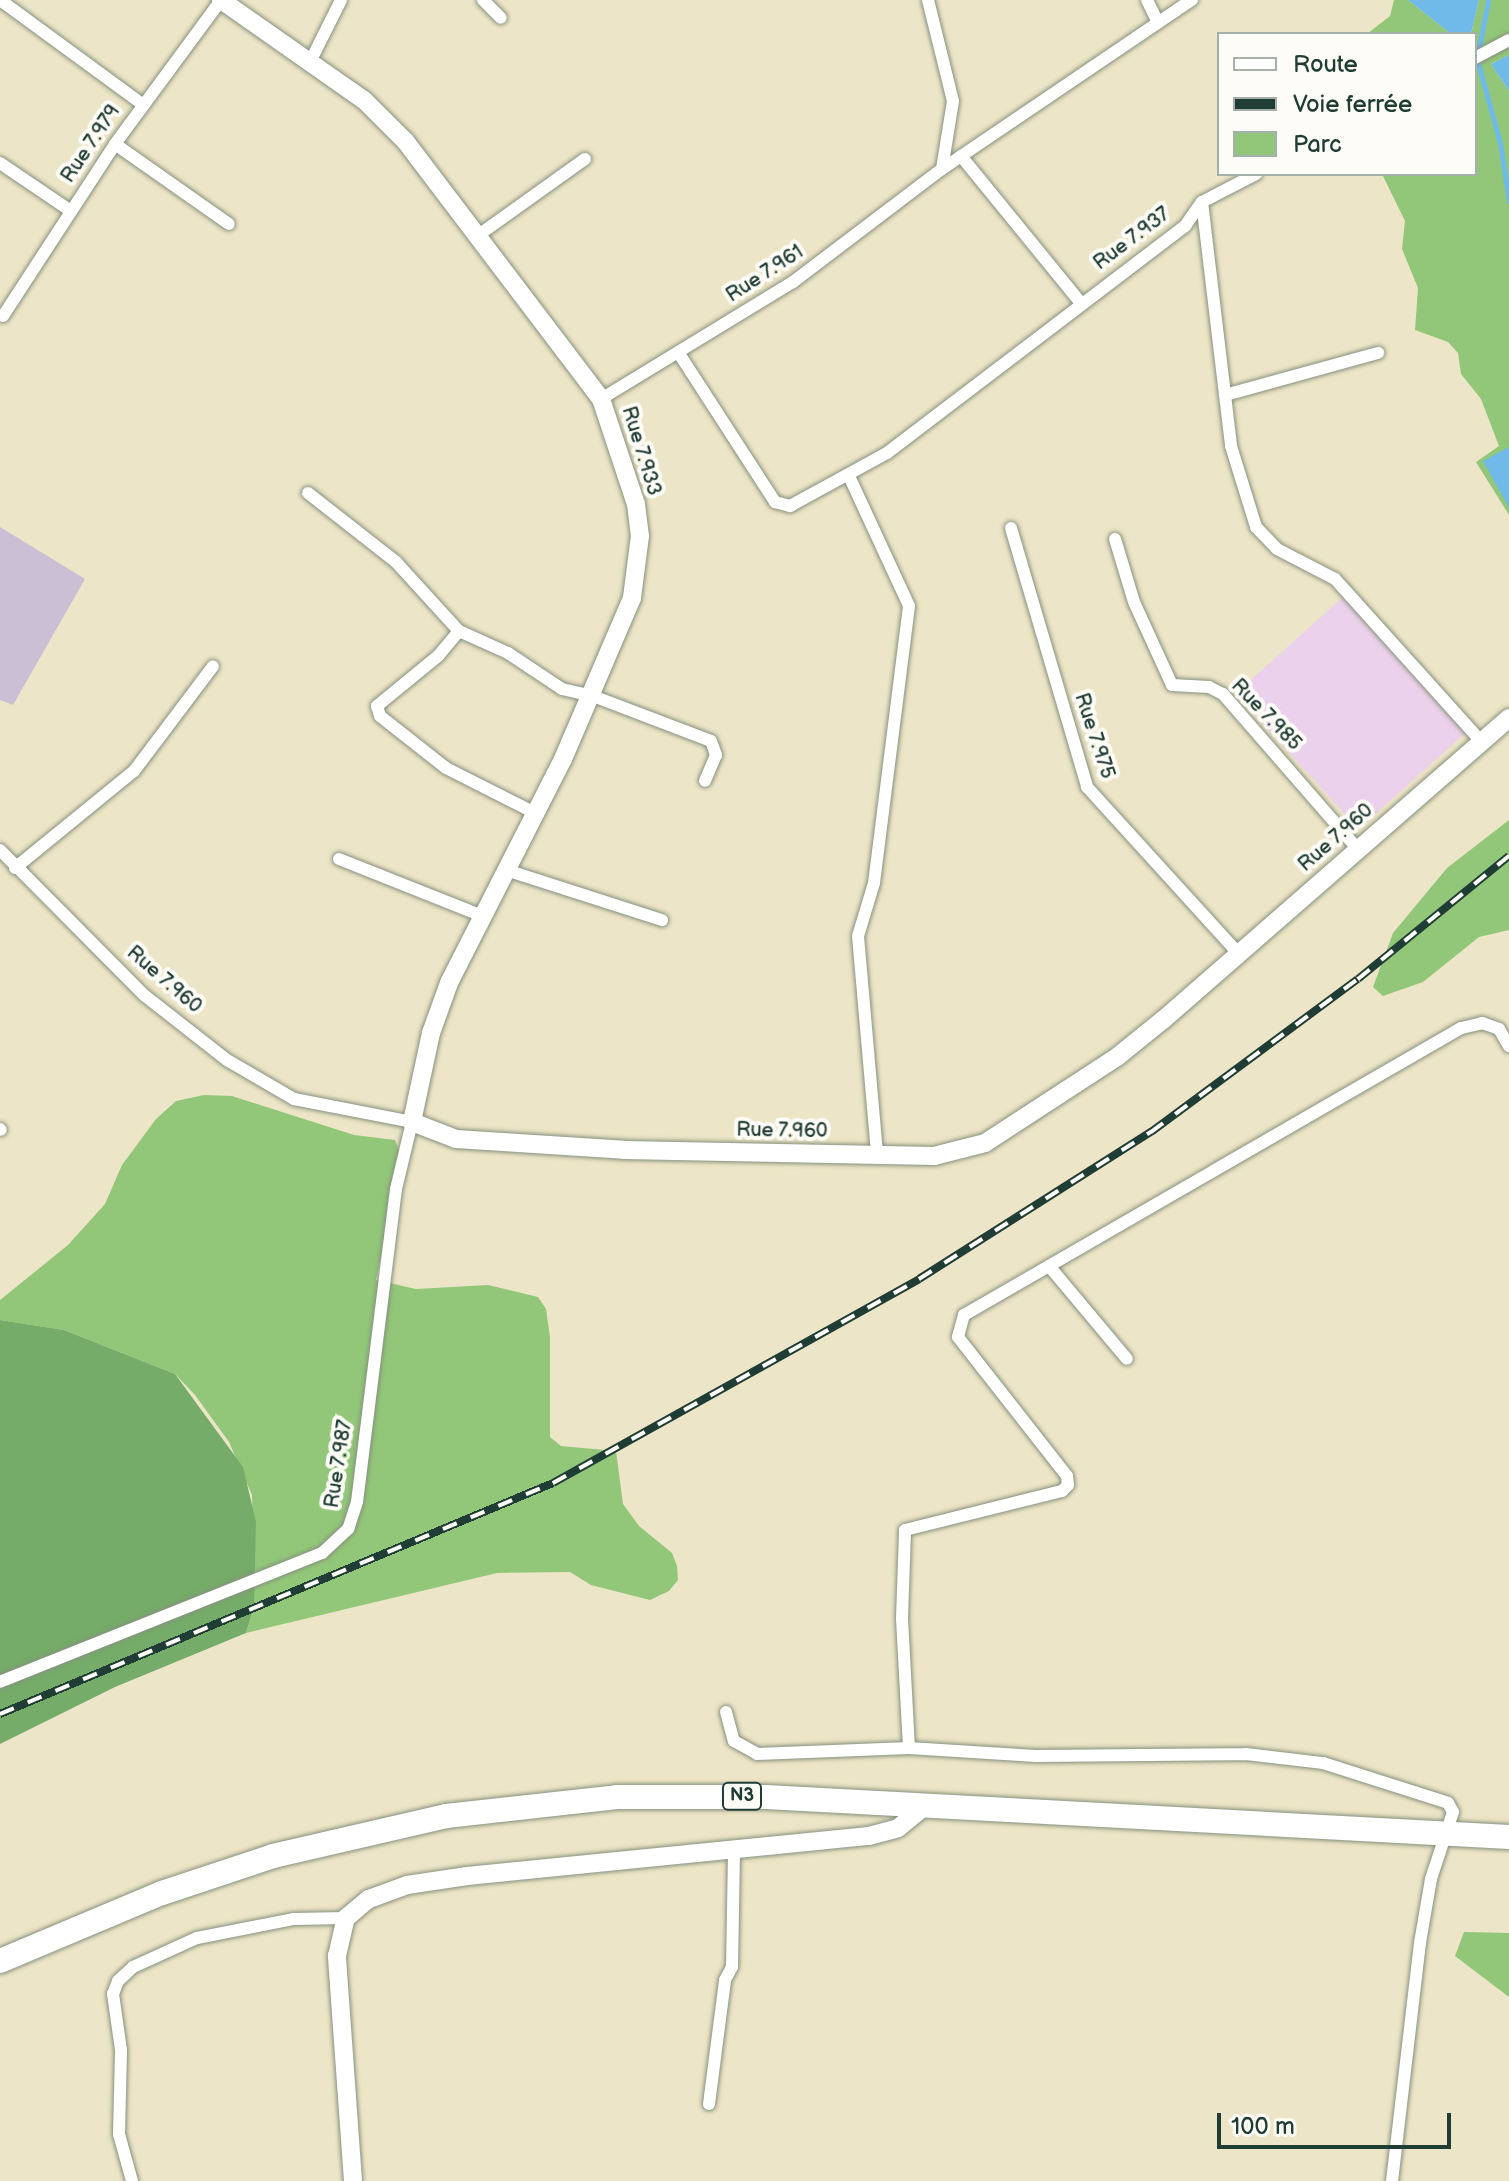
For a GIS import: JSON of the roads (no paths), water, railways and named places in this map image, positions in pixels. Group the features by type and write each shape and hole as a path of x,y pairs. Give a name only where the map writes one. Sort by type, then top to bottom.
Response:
{"highway":[{"name":"N3","path":"0,1961 219,1871 446,1816 617,1797 766,1797 923,1808 1509,1837"}],"street":[{"path":"0,0 142,104"},
{"name":"Rue 7.933","path":"221,0 311,60 385,119 601,399 630,477 640,536 632,598 593,696 482,916 431,1033 412,1122"},
{"name":"Rue 7.979","path":"3,316 142,104 221,0"},
{"path":"311,60 341,0"},
{"path":"483,0 501,18"},
{"path":"928,0 953,101 942,169"},
{"path":"1147,0 1158,23"},
{"name":"Rue 7.961","path":"601,399 793,282 942,169 1192,0"},
{"path":"1477,57 1509,40"},
{"path":"115,144 229,224"},
{"path":"961,156 1080,302"},
{"path":"476,237 585,159"},
{"path":"0,163 71,211"},
{"path":"1202,202 1252,176"},
{"name":"Rue 7.937","path":"678,352 775,502 790,506 807,500 887,453 1080,302 1185,226 1202,202"},
{"name":"Rue 7.937","path":"1202,202 1231,446 1256,527 1277,549 1335,579 1482,742"},
{"path":"1225,395 1378,353"},
{"path":"849,476 909,606 874,883 858,936 877,1154"},
{"path":"308,493 396,562 459,631 508,653 553,685 593,696 711,741 716,755 705,781"},
{"name":"Rue 7.975","path":"1011,528 1087,787 1239,954"},
{"name":"Rue 7.985","path":"1115,539 1134,602 1172,685 1209,687 1223,694 1357,848"},
{"path":"459,631 438,656 377,706 380,716 446,768 535,813"},
{"path":"15,868 134,771 213,666"},
{"name":"Rue 7.960","path":"0,850 144,995 252,1077 294,1099 412,1122 476,1141 624,1150 934,1156 985,1143 1117,1057 1509,718"},
{"path":"339,859 482,916"},
{"path":"506,870 662,920"},
{"path":"909,1748 902,1618 905,1530 1062,1491 1068,1485 1067,1476 958,1337 964,1315 1461,1028 1482,1023 1499,1029 1509,1046"},
{"name":"Rue 7.987","path":"0,1682 322,1553 348,1529 357,1502 396,1189 412,1122"},
{"path":"1049,1266 1127,1359"},
{"path":"726,1712 734,1741 757,1754 909,1748 1036,1756 1246,1754 1323,1763 1437,1795 1453,1812 1420,1943 1392,2181"},
{"path":"353,2181 337,1956 346,1918 369,1899 407,1885 882,1834 923,1808"},
{"path":"709,2104 725,1980 732,1967 734,1848"},
{"path":"132,2181 119,2134 121,2050 113,1994 118,1981 133,1967 197,1938 294,1919 346,1918"}],"water":[{"path":"1408,0 1479,0 1471,32 1448,32"},
{"path":"1509,55 1509,91 1491,64"},
{"path":"1509,447 1509,508 1483,461"}],"waterway":[{"path":"1488,0 1477,59 1500,143 1509,201"}],"railway":[{"path":"0,1714 553,1483 919,1279 1151,1132 1358,979 1509,856"}]}
